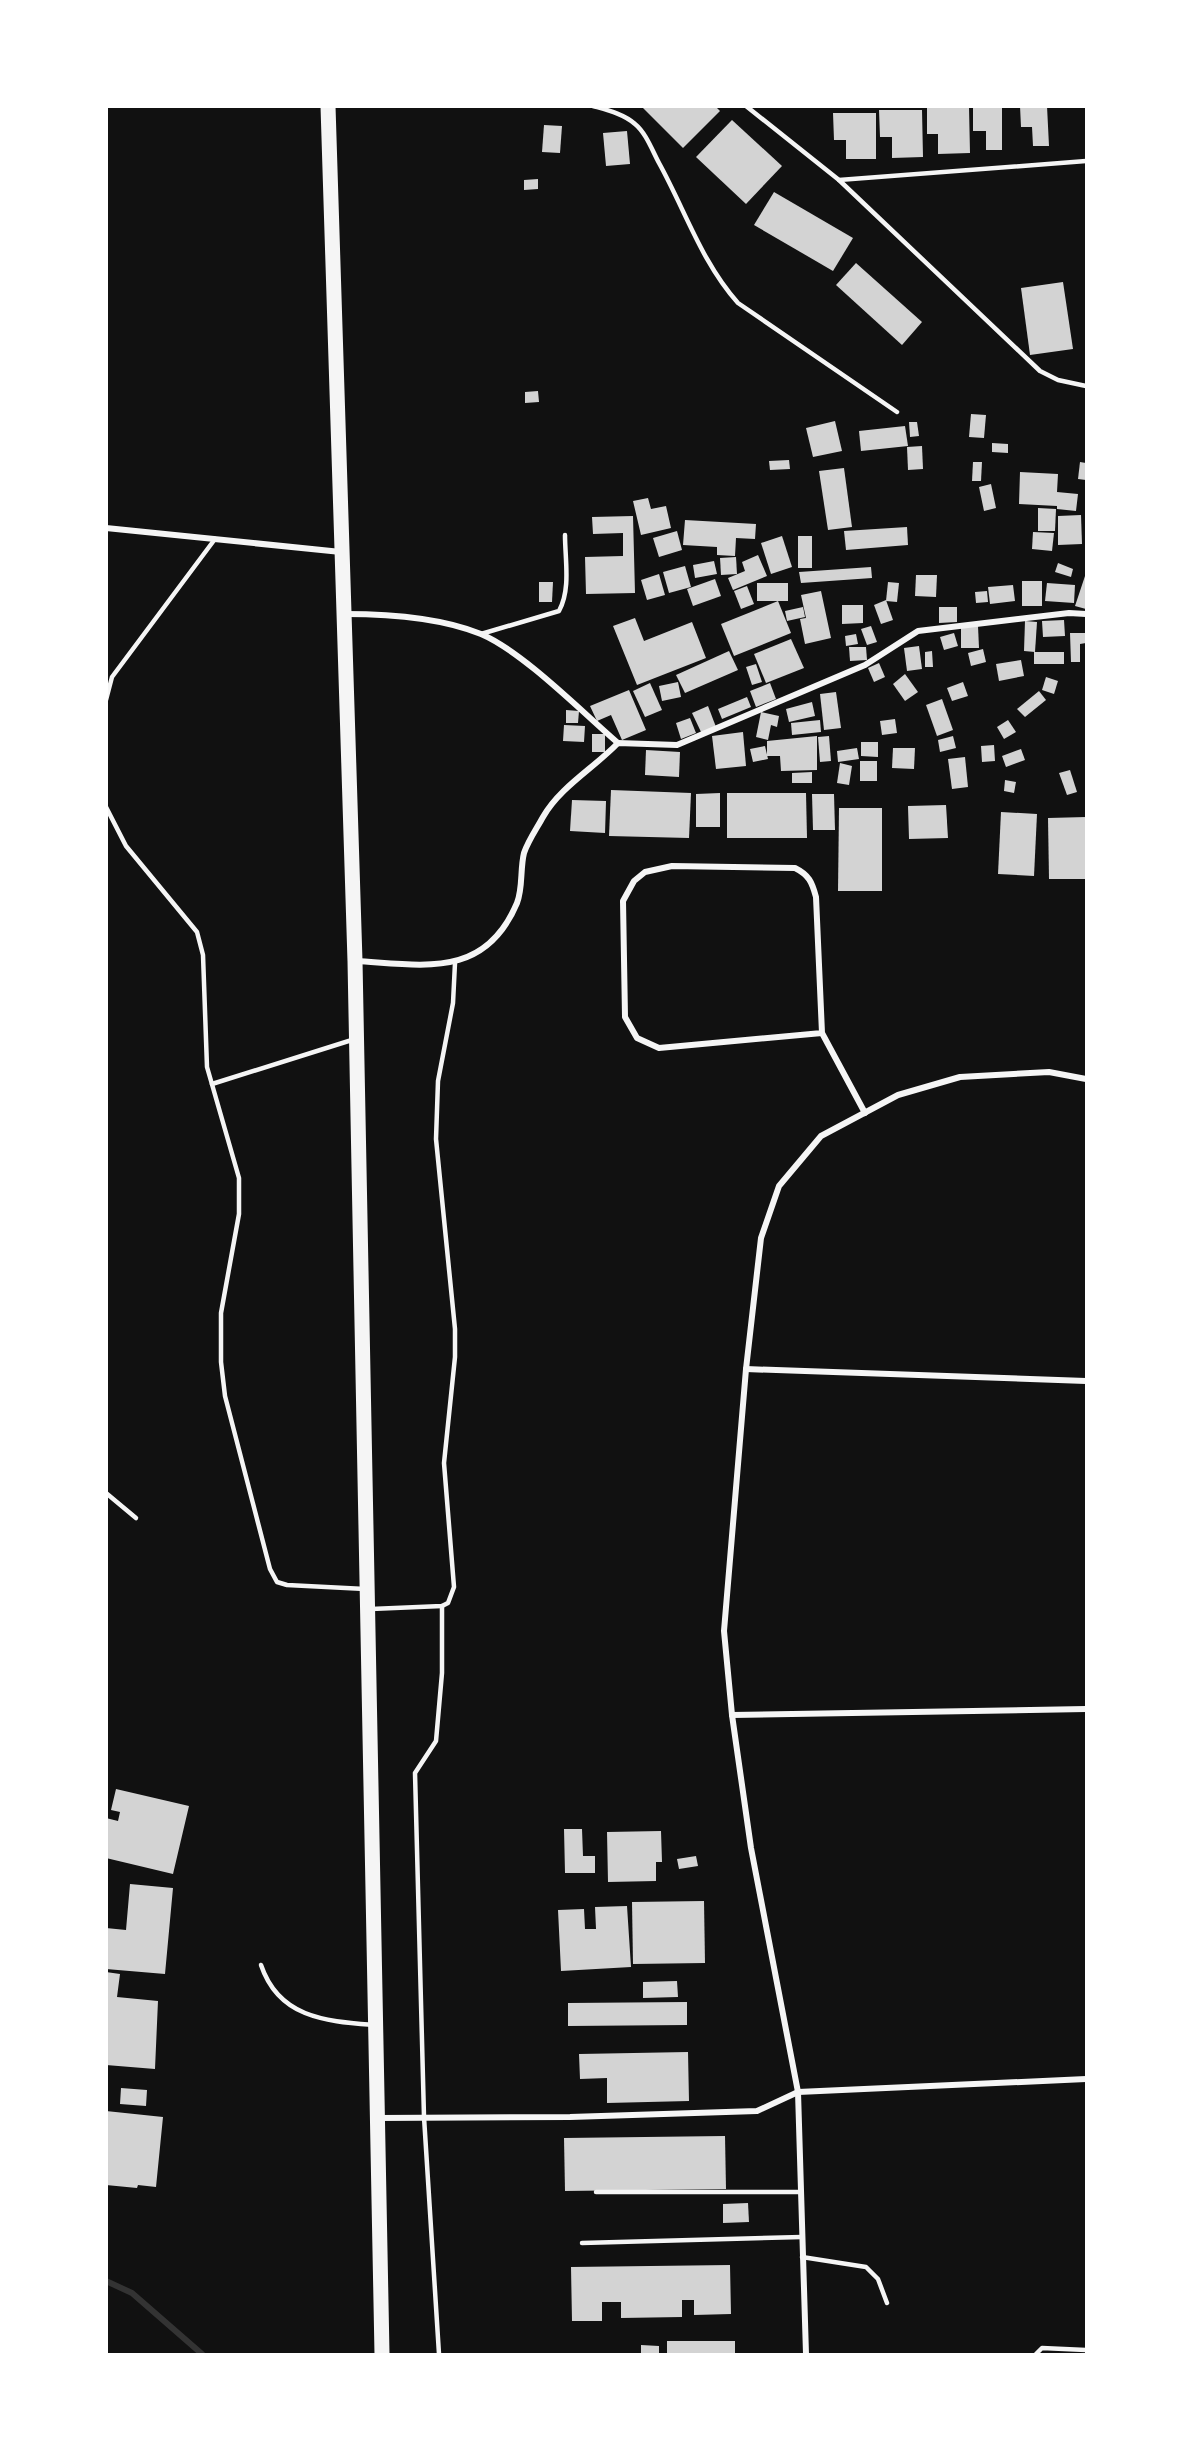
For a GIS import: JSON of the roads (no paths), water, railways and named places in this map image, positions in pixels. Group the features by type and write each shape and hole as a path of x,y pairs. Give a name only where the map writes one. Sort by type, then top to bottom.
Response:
{"main road":[{"path":"328,106 357,1038 366,1610 382,2355"}],"street":[{"path":"106,528 342,552"},
{"path":"344,614 404,614 481,634 522,660 618,743 677,745 865,665 918,631 1069,613 1086,614"},
{"path":"355,961 455,963 494,942 517,902 525,852 545,814 570,785 598,764 618,743"},
{"path":"822,1033 659,1048 637,1038 625,1017 623,901 634,881 645,872 672,866 795,868 805,873 813,883 816,897 822,1033 865,1113"},
{"path":"806,2355 798,2092 751,1848 732,1715 724,1631 746,1369 761,1238 780,1186 821,1136 898,1095 960,1077 1049,1072 1086,1079"},
{"path":"746,1369 1086,1381"},
{"path":"732,1715 1086,1709"},
{"path":"376,2118 570,2117 757,2111 798,2092 1086,2079"}],"lane":[{"path":"592,106 623,116 643,132 679,198 708,262 721,285 738,303 897,412"},
{"path":"746,106 839,180 1040,371 1058,380 1086,386"},
{"path":"839,180 1086,161"},
{"path":"481,634 559,611 565,600 565,535"},
{"path":"106,700 112,677 215,539"},
{"path":"106,807 126,846 196,932 203,955 205,1045 212,1084 239,1178 239,1214 221,1313 221,1362 225,1396 270,1569 277,1582 287,1585 366,1589"},
{"path":"366,1610 442,1606 448,1603 453,1587 444,1463 455,1357 454,1329 436,1139 441,1060 453,1004 455,963"},
{"path":"212,1084 357,1038"},
{"path":"106,1493 136,1518"},
{"path":"439,2355 424,2117 415,1773 436,1741 442,1673 442,1606"},
{"path":"261,1965 267,1985 281,2000 297,2009 327,2021 374,2025"},
{"path":"596,2192 801,2192"},
{"path":"582,2243 802,2237"},
{"path":"802,2257 866,2266 878,2279 887,2303"},
{"path":"1036,2355 1042,2348 1086,2350"}],"waterway":[{"path":"106,2281 132,2293 202,2354"}]}
